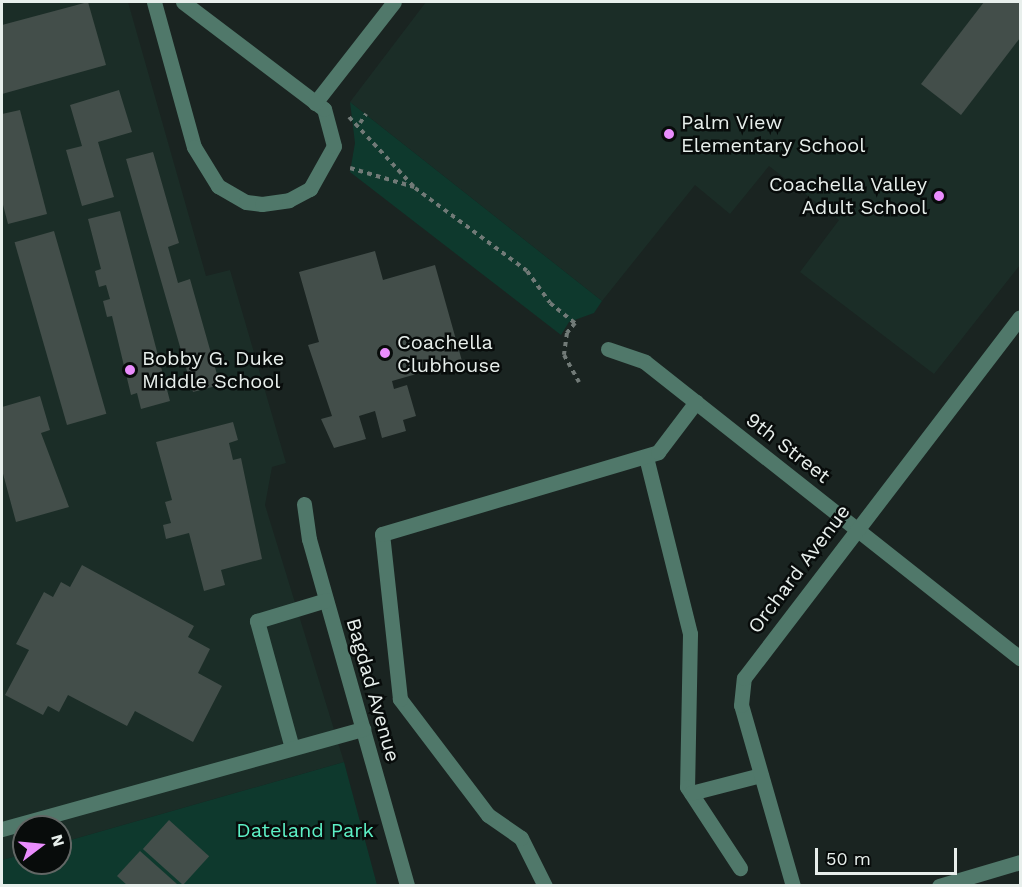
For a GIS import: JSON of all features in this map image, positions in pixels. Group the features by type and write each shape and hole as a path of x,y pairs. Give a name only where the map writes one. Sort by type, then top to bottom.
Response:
{"street":[{"path":"154,2 194,147 203,167 232,196 275,204 310,189 334,146 324,109 183,2"},
{"path":"315,104 394,2"},
{"name":"Orchard Avenue","path":"793,885 741,705 744,678 1020,317"},
{"name":"9th Street","path":"608,349 645,362 1020,658"},
{"path":"545,885 520,838 488,815 400,699 382,534 658,452 696,402"},
{"path":"646,457 687,606 684,770 691,793 740,868"},
{"name":"Bagdad Avenue","path":"304,504 326,600 407,885"},
{"path":"292,748 257,621 326,600"},
{"path":"2,829 363,729"},
{"path":"691,793 761,775"},
{"path":"939,885 1020,862"}],"path":[{"path":"360,123 366,114"},
{"path":"349,117 360,123 415,188 527,270 550,303 575,323 567,333 564,355 579,382"},
{"path":"350,168 415,188"}],"shaded area":[{"name":"Bobby G. Duke Middle School","path":"2,2 128,2 206,276 230,270 286,463 272,467 265,505 344,762 72,840 72,815 12,815 12,857 2,860"},
{"name":"Palm View Elementary School","path":"426,2 1020,2 1020,265 934,374 800,272 839,220 769,166 730,214 695,185 602,301 350,102"}],"green space":[{"path":"350,102 602,301 594,313 569,322 561,335 350,172 355,143"},
{"name":"Dateland Park","path":"344,762 377,885 2,885 2,860 12,857 12,875 72,875 72,840"}],"building":[{"path":"88,2 106,65 2,94 2,25"},
{"path":"984,2 1020,2 1020,38 961,115 921,84"},
{"path":"119,90 132,132 98,142 114,197 82,206 66,150 82,146 70,105"},
{"path":"20,110 47,214 8,224 2,201 2,114"},
{"path":"153,152 179,243 168,247 178,283 190,279 220,385 193,392 126,159"},
{"path":"120,211 170,401 141,409 137,393 131,395 112,316 107,317 103,301 110,299 106,285 99,287 95,271 101,269 88,219"},
{"path":"54,231 106,414 67,425 15,242"},
{"name":"Coachella Clubhouse","path":"375,251 383,280 435,265 462,361 392,381 394,389 407,385 416,416 403,420 406,431 382,438 375,411 359,416 366,439 334,448 321,419 332,416 308,345 319,342 299,272"},
{"path":"40,396 50,430 41,433 69,507 16,522 2,470 2,407"},
{"path":"233,422 238,440 229,443 233,460 241,458 262,559 221,570 225,585 204,591 189,533 166,539 163,525 171,523 165,502 172,500 156,442"},
{"path":"82,565 194,626 188,637 210,649 198,673 222,686 193,742 135,711 127,726 68,695 59,712 48,706 43,715 5,695 29,650 16,644 44,592 53,597 61,582 70,587"},
{"path":"169,820 209,856 183,885 143,849"},
{"path":"140,851 177,884 176,886 128,886 117,876"}],"place":[{"name":"Palm View Elementary School","path":"669,134"},
{"name":"Coachella Valley Adult School","path":"939,196"},
{"name":"Coachella Clubhouse","path":"385,353"},
{"name":"Bobby G. Duke Middle School","path":"130,370"}]}
